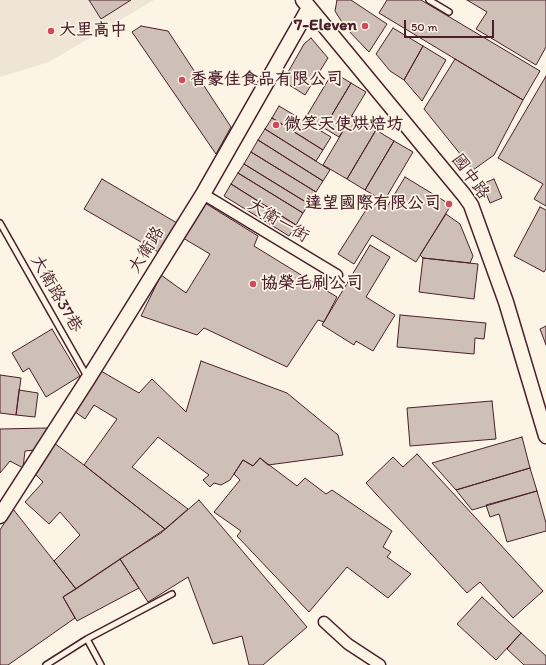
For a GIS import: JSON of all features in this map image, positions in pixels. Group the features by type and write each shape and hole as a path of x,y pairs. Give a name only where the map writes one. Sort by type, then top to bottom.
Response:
{"street":[{"name":"大衛路","path":"0,516 88,379 203,194 310,3"},
{"name":"國中路","path":"310,3 464,194 471,205 506,302 546,436"},
{"name":"大衛一街","path":"203,194 338,274"},
{"path":"324,622 348,644 380,665"}],"lane":[{"path":"429,0 449,12"},
{"name":"大衛路37巷","path":"0,223 88,379"},
{"path":"46,665 87,639 172,594"},
{"path":"87,639 102,665"}],"shaded area":[{"name":"大里高中","path":"0,0 154,0 49,62 0,77"}],"building":[{"path":"89,0 131,0 101,19"},
{"name":"7-Eleven","path":"337,0 351,0 387,24 369,52 345,27 335,11"},
{"path":"387,0 421,0 540,71 523,100 379,13"},
{"path":"467,0 546,0 546,47 536,65 476,29 487,12"},
{"name":"香豪佳食品有限公司","path":"141,26 168,31 231,127 216,154 132,32"},
{"path":"393,28 423,46 404,80 390,71 376,54"},
{"path":"311,38 328,58 305,95 283,81 304,44"},
{"path":"423,46 446,60 422,101 404,80"},
{"path":"455,59 523,100 494,155 473,170 424,109"},
{"path":"333,72 351,83 324,128 306,117"},
{"path":"546,76 546,206 534,199 543,184 498,158"},
{"path":"351,83 366,92 339,137 324,128"},
{"path":"279,106 331,137 323,150 272,118"},
{"path":"352,116 376,130 347,179 323,165"},
{"path":"272,118 323,150 316,161 265,129"},
{"path":"265,129 330,170 323,181 258,140"},
{"path":"376,130 394,141 365,190 347,179"},
{"path":"258,140 323,181 316,192 251,152"},
{"path":"394,141 413,152 384,201 365,190"},
{"path":"251,152 316,192 309,204 244,164"},
{"path":"244,164 309,204 303,213 238,173"},
{"path":"238,173 303,213 296,225 231,184"},
{"path":"405,177 451,205 416,262 372,235 354,264 338,254 371,202 385,210"},
{"path":"102,179 177,223 160,253 84,209"},
{"path":"494,179 502,198 490,203 482,184"},
{"path":"231,184 296,225 289,236 224,196"},
{"name":"協榮毛刷公司","path":"205,203 258,236 254,246 337,297 324,322 318,320 287,367 204,328 197,335 141,316 161,275 186,293 210,254 183,238"},
{"path":"540,207 546,210 546,269 544,272 514,256"},
{"path":"446,214 460,224 473,256 470,263 423,258 420,255"},
{"path":"370,245 390,257 366,297 395,315 373,351 356,341 354,345 322,325"},
{"path":"423,258 478,264 474,299 419,292"},
{"path":"400,315 486,323 484,339 475,338 474,354 397,347"},
{"path":"546,326 546,345 540,329"},
{"path":"52,329 80,376 46,397 29,368 23,372 12,353"},
{"path":"201,361 287,393 338,435 343,455 268,465 260,458 253,466 243,460 230,480 221,485 214,483 210,487 203,480 209,475 158,437 132,467 188,509 165,529 84,465 117,419 94,405 85,419 74,411 101,371 139,393 152,379 186,412"},
{"path":"0,375 21,378 16,415 0,413"},
{"path":"19,390 38,393 35,417 16,415"},
{"path":"492,401 496,439 410,446 407,408"},
{"path":"47,428 36,450 25,451 23,468 10,461 0,473 0,429"},
{"path":"522,437 530,468 456,490 432,463"},
{"path":"54,443 165,529 76,589 54,561 80,535 60,512 49,524 25,502 43,482 35,474"},
{"path":"417,454 543,591 513,618 480,582 467,593 366,483 393,457 403,467"},
{"path":"260,458 297,486 305,478 326,494 332,490 392,531 383,547 391,552 387,557 411,574 388,598 347,567 309,612 237,536 241,531 214,512 240,480 234,474 243,460 253,466"},
{"path":"530,468 537,491 472,510 456,490"},
{"path":"537,491 546,523 546,531 507,542 499,514 490,517 486,505"},
{"path":"199,500 307,627 263,665 249,665 242,636 213,644 188,577 148,602 120,559 161,533"},
{"path":"13,509 76,589 63,597 75,618 8,665 0,665 0,530"},
{"path":"120,559 139,588 77,621 63,597"},
{"path":"482,597 521,633 496,660 457,624"},
{"path":"521,633 546,656 546,665 524,665 507,649"}],"place":[{"name":"7-Eleven","path":"365,26"},
{"name":"大里高中","path":"51,31"},
{"name":"香豪佳食品有限公司","path":"182,80"},
{"name":"微笑天使烘焙坊","path":"276,125"},
{"name":"達望國際有限公司","path":"449,204"},
{"name":"協榮毛刷公司","path":"253,284"}]}
